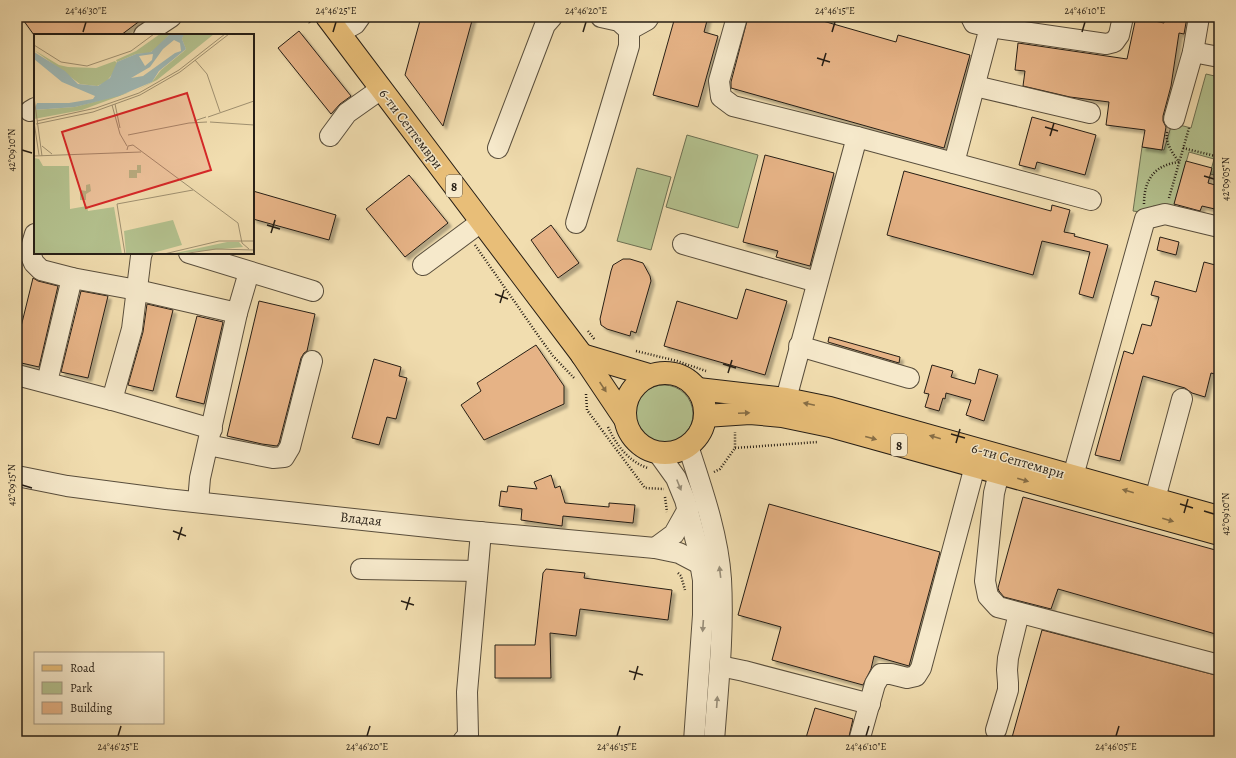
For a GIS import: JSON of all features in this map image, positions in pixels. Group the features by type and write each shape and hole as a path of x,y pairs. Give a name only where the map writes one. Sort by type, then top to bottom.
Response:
{"main road":[{"name":"6-ти Септември","path":"326,25 381,89 474,228 589,348 616,420"},
{"name":"8","path":"589,348 649,375 658,373 676,374 692,383 702,380"},
{"path":"616,420 624,410 629,393 641,380 649,375"},
{"name":"6-ти Септември","path":"702,380 830,408 1219,517"},
{"path":"655,461 688,446 700,433 705,416 702,398 702,380"},
{"name":"6-ти Септември","path":"705,416 750,413 782,416 830,426 1219,534"},
{"name":"8","path":"616,420 627,428 636,442 643,447 655,461"}],"street":[{"path":"146,34 171,17"},
{"path":"326,25 355,24 360,17"},
{"path":"498,148 544,24 552,17"},
{"path":"576,223 629,46 629,30 619,21 601,17"},
{"path":"629,30 649,17"},
{"path":"737,17 719,81 720,97 733,106 857,137 1091,200"},
{"path":"971,17 974,23 990,27 1106,44 1114,42 1120,35 1123,17"},
{"path":"1174,118 1193,52 1199,17"},
{"path":"954,163 990,27"},
{"path":"1193,52 1219,57"},
{"path":"975,86 1090,113"},
{"path":"330,136 347,113 381,89"},
{"path":"786,399 857,137"},
{"path":"1074,476 1145,219 1165,214 1219,227"},
{"path":"422,265 474,228"},
{"path":"34,237 31,256 34,263 40,270 237,313"},
{"path":"683,244 818,282"},
{"path":"112,400 132,329 137,290 139,254"},
{"path":"192,254 313,291"},
{"path":"198,502 200,478 237,313 248,272"},
{"path":"47,382 72,278"},
{"path":"800,346 909,378"},
{"path":"17,375 112,400 210,437 273,458 284,457 290,447 312,361"},
{"path":"1155,499 1182,399"},
{"path":"688,446 704,496 717,547 721,578 722,616 720,666 714,741"},
{"path":"655,461 676,478 688,509 697,545 703,580 703,616 694,741"},
{"path":"859,741 875,684 881,674 891,674 907,678 916,676 921,668 974,466"},
{"path":"999,473 994,493 985,581 988,596 998,607 1219,666"},
{"name":"Владая","path":"17,476 67,486 198,502 481,532 655,548 679,553 700,564"},
{"name":"Владая","path":"17,490 67,486"},
{"path":"655,548 674,534 688,509"},
{"path":"463,741 468,735 467,692 481,532"},
{"path":"361,569 477,571"},
{"path":"996,730 1008,690 1008,658 1019,613"},
{"path":"720,666 870,704"}],"path":[{"path":"306,17 326,25"},
{"path":"1165,214 1189,128 1185,121 1174,118 1170,123 1166,137 1171,152 1179,162"},
{"path":"1183,148 1219,157"},
{"path":"1145,219 1144,195 1150,178 1162,166 1179,162"},
{"path":"474,228 553,356 580,384"},
{"path":"587,330 589,348"},
{"path":"634,351 677,361 702,380"},
{"path":"585,389 587,410 645,488 664,490"},
{"path":"710,475 720,469 735,448 736,413"},
{"path":"616,420 608,427 613,439 626,455 640,465 655,461"},
{"path":"735,448 819,442"},
{"path":"662,483 668,520 674,534"},
{"path":"679,553 677,571 681,576 686,595"}],"green space":[{"path":"1206,74 1219,77 1219,176 1210,174 1214,159 1189,152 1173,209 1154,206 1140,212 1133,211 1142,147 1164,150 1172,123 1191,128"},
{"path":"687,135 758,155 738,228 666,207"},
{"path":"637,168 671,177 651,250 617,241"},
{"path":"658,385 670,385 680,389 689,398 693,408 693,420 685,435 670,443 658,443 648,439 639,430 635,420 635,408 639,398 648,389"}],"building":[{"path":"21,17 145,17 122,34 34,35"},
{"path":"421,17 473,17 443,126 405,75"},
{"path":"675,17 708,17 704,32 718,36 698,107 653,95"},
{"path":"748,17 809,17 896,42 898,35 970,55 944,148 731,88 731,82"},
{"path":"1136,17 1164,23 1165,17 1187,17 1184,34 1179,33 1171,86 1163,116 1163,121 1166,127 1162,150 1142,147 1145,130 1106,125 1109,102 1070,97 1023,86 1025,71 1015,70 1018,43 1127,59"},
{"path":"299,31 351,96 340,104 331,114 278,48"},
{"path":"1032,117 1096,135 1085,175 1037,162 1035,169 1019,165"},
{"path":"765,155 834,173 810,266 776,257 778,251 743,242"},
{"path":"1186,161 1212,168 1208,183 1219,186 1219,210 1202,206 1200,211 1174,204"},
{"path":"904,171 1051,211 1052,205 1070,210 1064,232 1108,245 1093,298 1079,294 1090,252 1042,241 1033,275 887,235"},
{"path":"409,175 448,223 405,257 366,209"},
{"path":"254,191 336,215 329,240 254,219"},
{"path":"551,225 579,263 558,278 531,240"},
{"path":"1160,237 1179,242 1176,255 1157,250"},
{"path":"623,259 630,259 643,263 651,281 636,333 631,331 630,336 607,329 601,325 600,319 613,265"},
{"path":"1204,262 1219,266 1219,375 1211,373 1205,397 1192,393 1185,388 1143,376 1120,461 1095,455 1124,351 1133,354 1142,324 1151,326 1159,297 1151,295 1155,281 1196,292"},
{"path":"33,278 38,281 58,286 39,367 17,362 17,343"},
{"path":"746,289 787,301 765,375 664,346 677,301 737,319"},
{"path":"81,291 108,296 88,378 61,372"},
{"path":"259,301 315,314 307,351 301,358 277,446 227,436"},
{"path":"147,304 173,310 153,391 128,385 143,332"},
{"path":"197,316 223,322 204,404 176,397"},
{"path":"829,337 900,357 899,363 828,342"},
{"path":"536,345 564,386 564,404 484,440 461,405 481,391 477,383"},
{"path":"374,359 401,367 399,376 407,378 396,419 387,417 379,445 352,438"},
{"path":"932,365 953,371 951,377 975,384 979,369 998,375 984,421 966,415 971,400 946,393 945,399 943,398 939,411 925,407 929,394 924,393"},
{"path":"551,475 555,488 560,486 565,503 609,507 609,503 635,505 633,523 563,516 562,526 521,520 522,509 499,506 501,491 507,492 508,486 537,489 534,482"},
{"path":"1023,497 1219,551 1219,635 1058,589 1051,609 1004,597 998,588"},
{"path":"769,504 940,552 909,666 874,656 871,669 863,685 772,660 781,627 738,615"},
{"path":"546,569 585,573 584,578 672,590 668,620 580,609 576,636 550,633 551,678 495,678 495,645 535,645 543,573"},
{"path":"1042,630 1219,676 1219,741 1011,741"},
{"path":"815,708 853,719 848,741 805,741"}]}
